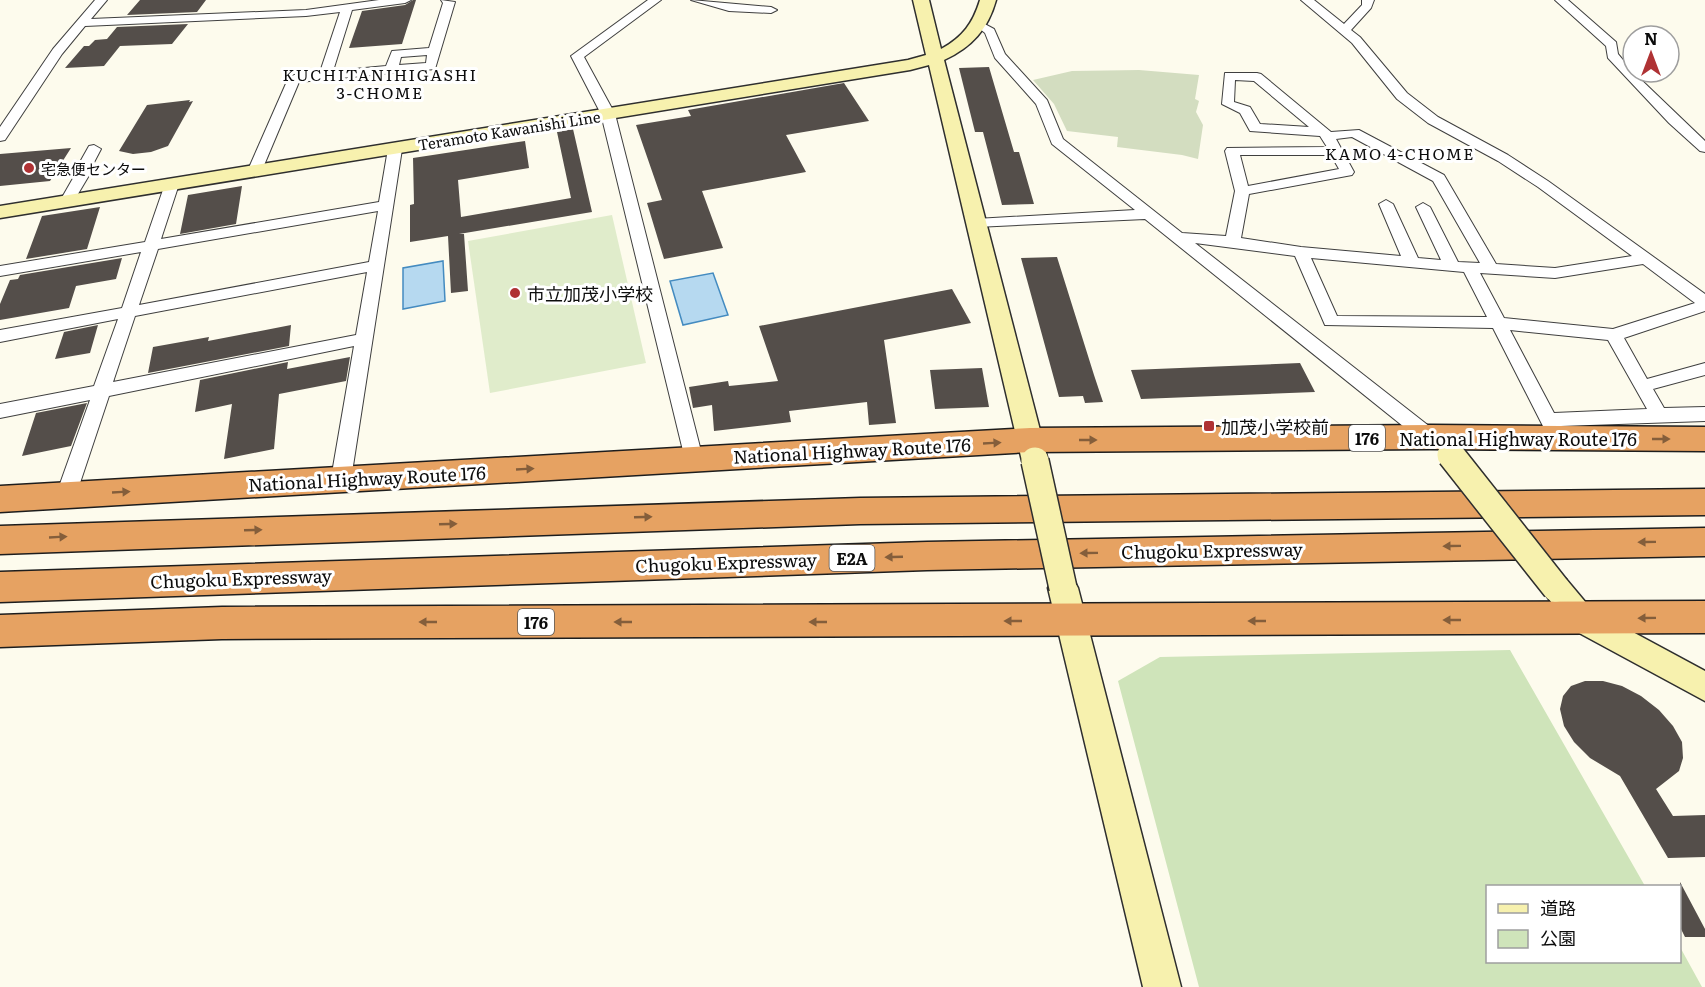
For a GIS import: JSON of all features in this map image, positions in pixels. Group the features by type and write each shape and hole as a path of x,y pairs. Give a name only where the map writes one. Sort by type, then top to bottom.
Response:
{"highway":[{"name":"National Highway Route 176","path":"0,499 694,459 1032,451 1441,446 1554,429 1705,439"},
{"path":"0,540 860,511 1705,502"},
{"name":"Chugoku Expressway","path":"0,587 202,578 915,556 1705,542"},
{"name":"176","path":"0,631 222,623 1067,605 1581,619 1705,617"}],"street":[{"path":"0,137 57,52 101,0"},
{"path":"80,23 347,9 405,0"},
{"path":"255,170 294,79 431,66 449,2 447,0"},
{"path":"655,0 577,56 608,114 694,459"},
{"path":"697,0 729,8 771,10"},
{"path":"921,0 1162,987"},
{"path":"988,0 981,25 990,31 999,55 1042,103 1057,141 1441,446 1581,619 1705,687"},
{"path":"1307,0 1356,40 1402,96 1433,120 1503,158 1533,178 1647,259 1705,304"},
{"path":"1345,30 1367,6 1368,0"},
{"path":"1561,0 1612,45 1612,55 1674,120 1705,148"},
{"path":"206,17 219,3"},
{"path":"325,75 347,9"},
{"name":"Teramoto Kawanishi Line","path":"0,212 910,65 961,45 981,25"},
{"path":"1242,191 1347,172 1326,134 1257,77 1229,76 1228,104 1245,110 1255,128 1326,134 1353,133 1439,178 1491,269"},
{"path":"67,201 94,149"},
{"path":"341,479 395,149"},
{"path":"1233,242 1242,191 1232,151 1336,151"},
{"path":"66,495 172,184"},
{"path":"1386,204 1412,263"},
{"path":"0,271 386,205"},
{"path":"1424,207 1452,266"},
{"path":"976,223 1151,214"},
{"path":"1180,237 1412,263 1555,273 1647,259"},
{"path":"1301,252 1331,321 1497,323 1614,335 1705,304"},
{"path":"0,336 375,266"},
{"path":"1470,268 1554,429 1659,415 1705,414"},
{"path":"1614,335 1659,415"},
{"path":"0,411 363,339"},
{"path":"1643,386 1705,369"}],"green space":[{"path":"1139,70 1199,75 1195,99 1199,101 1196,112 1203,125 1198,159 1117,147 1118,137 1067,131 1054,104 1033,80 1072,71"},
{"path":"612,215 646,363 490,393 468,241"},
{"path":"1510,650 1644,885 1486,885 1486,963 1681,963 1681,949 1702,987 1199,987 1118,681 1160,657"}],"water":[{"path":"443,261 445,301 403,309 403,268"},
{"path":"713,273 728,315 683,325 670,281"}],"building":[{"path":"140,0 206,0 197,12 127,15"},
{"path":"416,0 402,44 349,48 362,11 405,5"},
{"path":"188,24 172,44 120,46 104,66 65,68 84,46 89,46 95,40 107,39 117,27"},
{"path":"989,67 1014,152 1019,152 1034,204 1002,205 983,132 975,132 959,68"},
{"path":"844,83 869,121 786,135 806,172 702,191 723,248 664,259 647,203 662,200 636,125 691,116 688,110"},
{"path":"190,100 189,102 193,101 168,146 151,152 133,154 119,151 147,105"},
{"path":"573,129 592,212 459,234 464,234 468,291 451,293 448,236 410,242 410,205 414,204 413,158 525,141 529,168 458,180 461,217 571,198 557,132"},
{"name":"宅急便センター","path":"71,148 50,181 0,186 0,154"},
{"path":"242,186 236,224 180,234 188,195"},
{"path":"100,207 87,249 26,259 42,216"},
{"path":"1057,257 1103,402 1085,403 1083,396 1059,397 1021,258"},
{"path":"122,258 116,279 76,286 69,308 0,320 0,304 10,280 18,279 20,275"},
{"path":"952,289 971,323 884,340 896,423 869,425 867,402 789,411 791,422 714,431 712,405 693,408 689,387 728,381 729,386 778,381 759,326"},
{"path":"98,325 90,353 55,359 64,332"},
{"path":"291,325 289,346 148,373 153,347 209,337 208,341"},
{"path":"350,357 346,381 279,394 274,449 224,459 232,404 195,412 200,380 288,362 287,369"},
{"path":"1300,363 1315,392 1141,399 1131,370"},
{"path":"982,368 989,407 935,409 930,370"},
{"path":"87,403 71,446 22,456 36,413"},
{"path":"1585,681 1603,681 1622,686 1641,696 1659,710 1673,726 1682,742 1683,758 1679,771 1656,789 1673,816 1705,815 1705,857 1668,858 1620,776 1590,758 1574,742 1564,726 1560,709 1563,696 1571,686"},
{"path":"1680,882 1705,929 1705,937 1685,937 1681,929"}],"place":[{"name":"宅急便センター","path":"29,168"},
{"name":"市立加茂小学校","path":"515,293"},
{"name":"加茂小学校前","path":"1209,426"}],"district":[{"name":"KUCHITANIHIGASHI 3-CHOME","path":"380,83"},
{"name":"KAMO 4-CHOME","path":"1400,153"}]}
